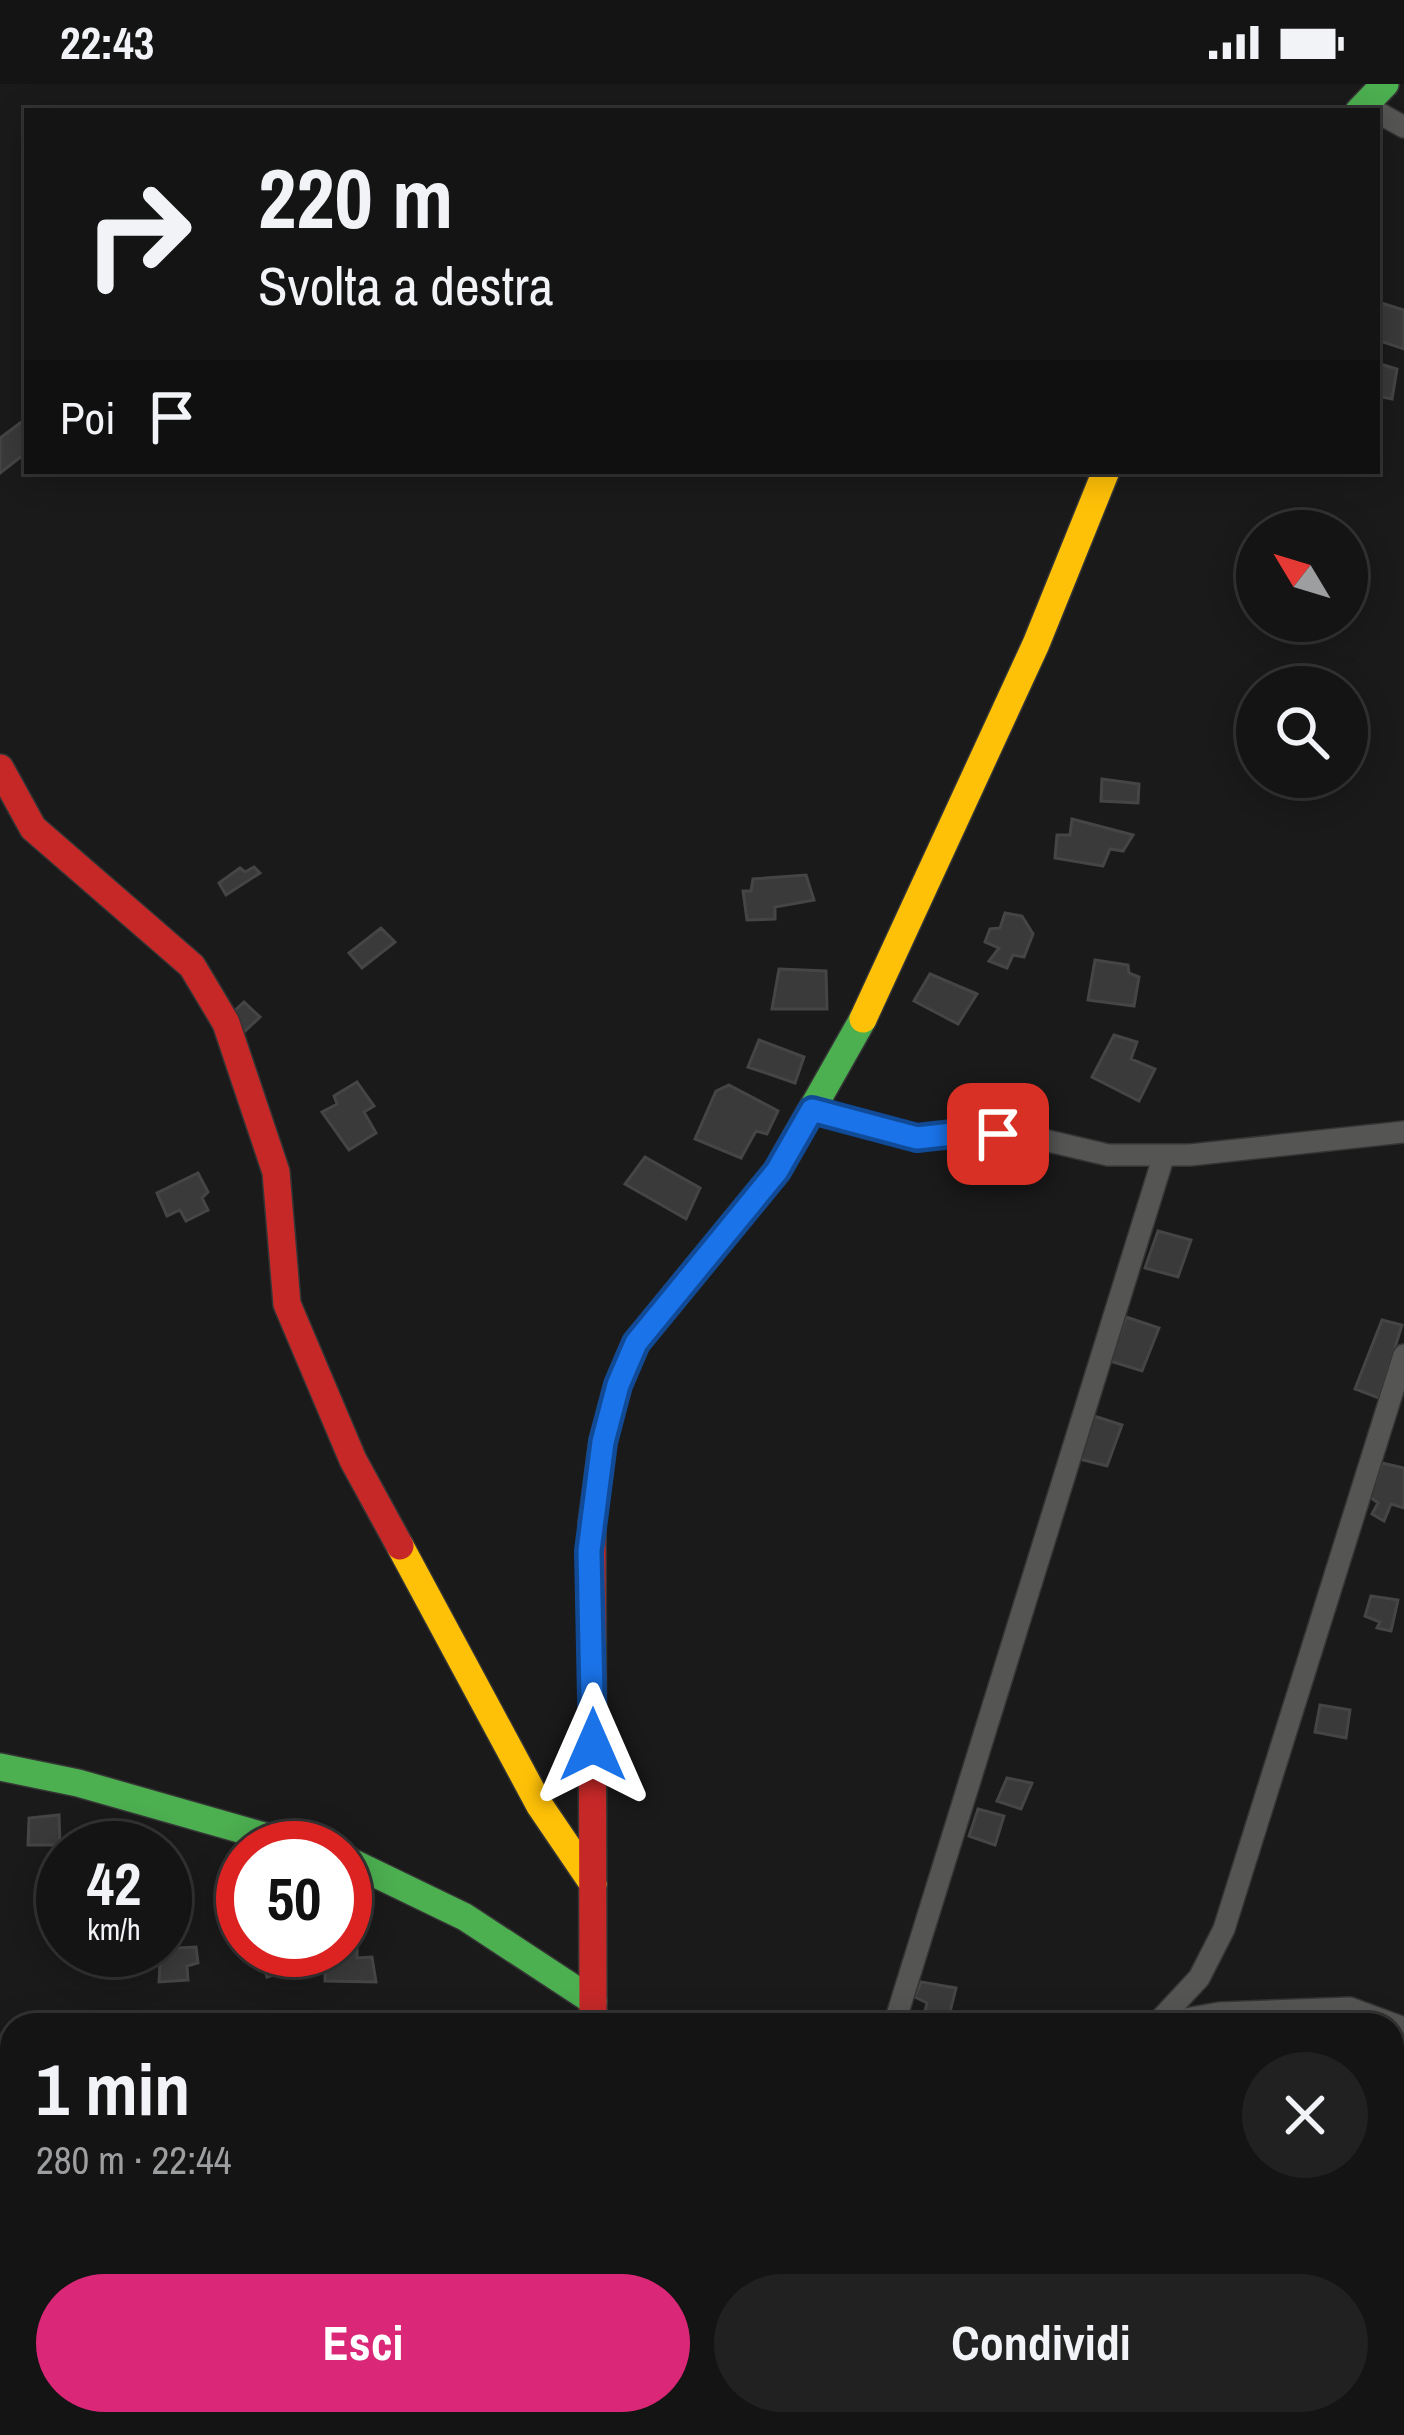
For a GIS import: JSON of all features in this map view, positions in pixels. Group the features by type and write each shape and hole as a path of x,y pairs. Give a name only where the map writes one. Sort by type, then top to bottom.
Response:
{"street":[{"path":"593,2013 589,1551 603,1442 618,1385 636,1343 777,1171 877,994 1036,644 1105,474"},
{"path":"0,768 33,828 192,966 226,1023 276,1172 287,1304 353,1460 541,1806 593,1884"},
{"path":"812,1110 917,1138 970,1132 1027,1136 1108,1155 1164,1155 1404,1132"},
{"path":"898,2013 1164,1155"},
{"path":"1165,2013 1199,1978 1223,1929 1404,1355"},
{"path":"0,1767 216,1823"},
{"path":"372,1872 465,1917 593,2013"},
{"path":"1219,2013 1350,2008 1364,2013"}],"building":[{"path":"1380,303 1404,310 1404,349 1380,341"},
{"path":"1380,364 1397,369 1392,399 1380,397"},
{"path":"24,420 24,454 0,473 0,438"},
{"path":"1102,779 1139,784 1138,803 1101,801"},
{"path":"1072,819 1133,835 1123,851 1110,849 1103,866 1055,858 1057,835 1070,835"},
{"path":"254,867 260,873 226,895 219,883 240,868 245,872"},
{"path":"806,875 814,900 775,907 775,919 747,920 743,891 751,891 753,879"},
{"path":"1005,913 1022,916 1033,934 1024,957 1013,955 1007,968 989,961 999,948 985,942 990,929 1000,928"},
{"path":"381,928 395,942 362,968 349,953"},
{"path":"1095,960 1128,965 1129,973 1139,977 1134,1006 1088,1000"},
{"path":"779,969 826,971 827,1009 772,1009"},
{"path":"930,974 977,994 958,1024 914,1001"},
{"path":"244,1002 260,1017 244,1032 228,1017"},
{"path":"1114,1035 1137,1042 1131,1059 1155,1069 1139,1101 1092,1077"},
{"path":"759,1040 804,1057 795,1083 748,1067"},
{"path":"357,1082 374,1106 364,1112 376,1133 349,1150 322,1112 337,1104 334,1096"},
{"path":"729,1085 778,1111 767,1134 756,1131 741,1158 695,1139 716,1091"},
{"path":"645,1157 700,1188 686,1219 625,1184"},
{"path":"198,1173 208,1192 202,1198 208,1210 186,1221 180,1210 167,1216 157,1193"},
{"path":"1158,1231 1191,1240 1178,1277 1145,1268"},
{"path":"1126,1317 1159,1328 1142,1371 1110,1361"},
{"path":"1382,1320 1402,1325 1379,1398 1355,1389"},
{"path":"1094,1416 1122,1425 1107,1466 1079,1459"},
{"path":"1382,1463 1404,1468 1404,1508 1391,1504 1384,1521 1372,1514 1378,1503 1370,1497"},
{"path":"1371,1596 1398,1600 1391,1631 1377,1628 1380,1622 1365,1616"},
{"path":"1320,1705 1350,1710 1346,1738 1315,1732"},
{"path":"1007,1778 1032,1783 1021,1809 997,1801"},
{"path":"978,1809 1004,1816 995,1845 969,1836"},
{"path":"59,1815 59,1821 36,1821 36,1845 28,1845 29,1818"},
{"path":"372,1957 376,1982 325,1981 325,1977 372,1977"},
{"path":"159,1977 188,1977 188,1980 159,1982"},
{"path":"921,1982 956,1988 950,2013 924,2013 927,2003 915,1997"}],"traffic: fast":[{"path":"1362,108 1385,84"},
{"path":"592,1524 603,1441 618,1385 636,1343 777,1171 863,1019"},
{"path":"0,1767 78,1783 216,1822"},
{"path":"372,1872 465,1917 593,2001"}],"traffic: slow":[{"path":"863,1019 1036,644 1105,474"},
{"path":"400,1546 540,1806 593,1884"}],"traffic: jam":[{"path":"0,768 33,828 192,966 226,1023 276,1172 287,1304 353,1460 400,1546"},
{"path":"592,1524 593,2013"}],"route":[{"path":"593,1745 589,1551 603,1442 618,1385 636,1343 777,1171 812,1110 917,1138 998,1134"}]}
